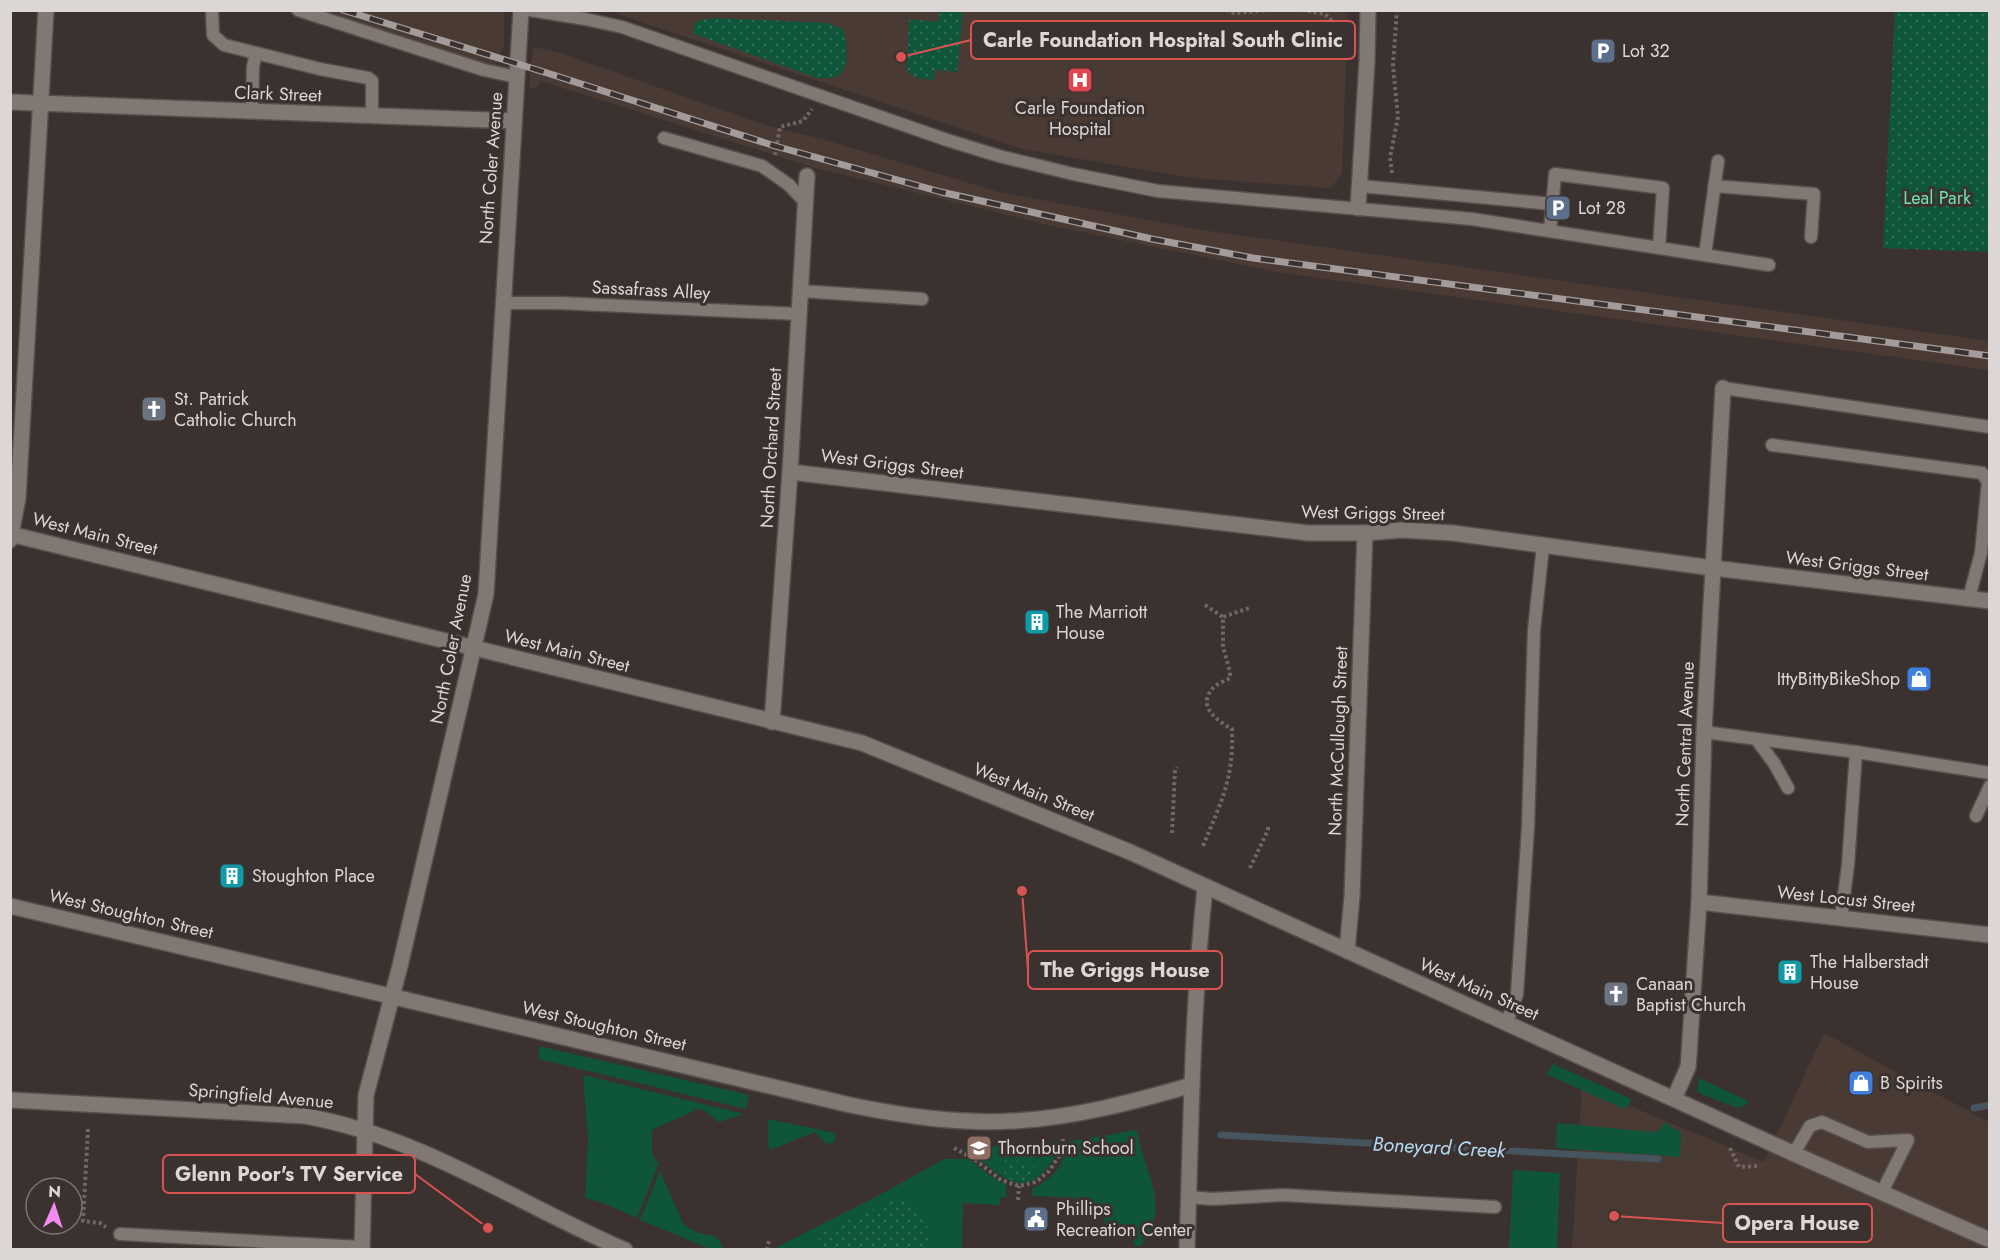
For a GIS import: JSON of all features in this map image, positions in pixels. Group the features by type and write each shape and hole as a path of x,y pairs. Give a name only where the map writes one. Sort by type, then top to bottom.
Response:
{"street":[{"path":"11,536 18,498 46,10"},
{"name":"North Coler Avenue","path":"362,1248 366,1095 392,997 486,594 521,10"},
{"path":"1358,208 1368,10"},
{"name":"Clark Street","path":"10,102 514,121"},
{"name":"North Orchard Street","path":"772,722 790,472 807,176"},
{"name":"North Central Avenue","path":"1674,1099 1688,1067 1699,902 1704,732 1723,388"},
{"name":"West Griggs Street","path":"790,472 1308,533 1365,533 1402,530 1453,533 1713,568 1989,601"},
{"name":"North McCullough Street","path":"1347,951 1352,897 1365,533"},
{"name":"West Main Street","path":"11,536 862,743 1130,852 1205,888 1882,1192 1988,1243"},
{"path":"1186,1250 1199,940 1205,888"},
{"name":"West Locust Street","path":"1699,902 1989,935"},
{"name":"West Stoughton Street","path":"10,906 902,1115 968,1121 1013,1121 1064,1116 1147,1098 1192,1085"},
{"name":"Springfield Avenue","path":"10,1100 305,1116 343,1123 452,1164 585,1233 625,1250"}],"lane":[{"path":"212,10 213,35 224,45 320,69 368,78 372,81 372,117"},
{"path":"298,10 484,70 516,77"},
{"path":"530,10 622,27 957,143 1073,174 1158,190 1472,219 1769,265"},
{"path":"252,112 253,67 256,53"},
{"path":"664,138 762,166 789,185 806,203"},
{"path":"1705,255 1718,160"},
{"path":"1550,231 1555,174 1662,188 1659,248"},
{"path":"1360,186 1552,204"},
{"path":"1714,186 1814,194 1811,237"},
{"path":"800,291 922,299"},
{"name":"Sassafrass Alley","path":"502,303 559,303 799,314"},
{"path":"1723,388 1989,427"},
{"path":"1772,445 1982,473 1988,482 1981,553 1969,598"},
{"path":"1507,1022 1517,993 1528,827 1534,630 1543,546"},
{"path":"1704,732 1856,752 1989,779 1976,816"},
{"path":"1756,739 1788,788"},
{"path":"1841,918 1848,865 1856,752"},
{"path":"1794,1154 1810,1126 1822,1122 1868,1142 1908,1140 1882,1192"},
{"path":"1188,1197 1213,1199 1283,1195 1495,1207"},
{"path":"120,1234 362,1248"}],"path":[{"path":"1226,10 1234,12 1270,10"},
{"path":"1302,10 1325,14 1333,22 1334,39 1329,38"},
{"path":"1395,182 1390,158 1398,117 1393,66 1397,10"},
{"path":"774,175 780,127 803,121 822,97"},
{"path":"1205,605 1223,617"},
{"path":"1223,617 1249,608 1249,606"},
{"path":"1203,846 1227,787 1233,752 1232,729 1211,715 1208,705 1208,697 1213,687 1230,678 1223,647 1223,617"},
{"path":"1172,833 1174,770 1177,767"},
{"path":"1250,868 1268,830 1268,824"},
{"path":"88,1129 83,1221 100,1223 120,1234"},
{"path":"954,1148 974,1159 1001,1180 1019,1186 1036,1182 1049,1172 1060,1155 1063,1139"},
{"path":"1730,1148 1739,1167 1757,1166"},
{"path":"1018,1200 1019,1186"},
{"path":"767,1250 769,1240"}],"shaded area":[{"path":"305,11 504,11 504,45 496,65"},
{"name":"Carle Foundation Hospital","path":"608,11 1348,11 1342,173 1331,188 1192,178 1022,149"},
{"path":"533,47 557,52 768,126 822,139 999,192 1202,230 1989,341 1989,370 1282,273 1043,224 812,167 541,81 536,89 529,87"},
{"path":"1824,1033 1989,1122 1989,1249 1572,1250 1582,1086 1764,1162"}],"green space":[{"path":"939,11 963,11 957,72 935,70 934,80 918,78 911,75 907,68 909,19 938,22"},
{"name":"Leal Park","path":"1895,11 1989,11 1989,252 1883,248"},
{"path":"714,18 827,23 843,29 847,54 845,67 835,77 817,78 694,34 693,29 697,21"},
{"path":"539,1046 749,1095 746,1109 539,1059"},
{"path":"1553,1064 1631,1099 1628,1107 1622,1108 1546,1074"},
{"path":"583,1075 744,1114 719,1122 700,1108 652,1130 652,1153 660,1167 644,1162 657,1167 637,1218 585,1198 588,1139"},
{"path":"1699,1078 1748,1101 1738,1108 1701,1094 1697,1091"},
{"path":"768,1119 835,1133 835,1142 827,1144 815,1132 770,1150"},
{"path":"1664,1122 1681,1133 1680,1157 1556,1148 1557,1123 1651,1132 1660,1130"},
{"path":"1137,1130 1153,1187 1156,1209 1153,1223 1141,1246 1134,1246 1134,1232 1104,1230 1105,1207 1077,1207 1077,1198 1032,1196 1032,1189 1052,1176 1061,1164 1066,1142"},
{"path":"1060,1141 1057,1153 1045,1170 1036,1178 1018,1183 1002,1176 964,1151 966,1148"},
{"path":"944,1159 969,1159 990,1176 1006,1185 1006,1197 1000,1198 1000,1205 963,1203 962,1249 771,1250 885,1192"},
{"path":"1005,1160 1021,1164 1031,1163 1035,1167 1030,1179 1023,1182 1008,1179 1004,1168"},
{"path":"1513,1170 1560,1173 1557,1249 1509,1249"},
{"path":"660,1171 683,1224 698,1233 717,1237 723,1247 710,1249 640,1220"},
{"path":"905,1200 919,1211 929,1230 926,1249 822,1249 817,1234 892,1201"}],"waterway":[{"name":"Boneyard Creek","path":"1974,1108 1990,1105"},
{"name":"Boneyard Creek","path":"1221,1135 1658,1159"}],"railway":[{"path":"343,10 775,146 941,192 1152,239 1253,258 1990,356"}],"place":[{"name":"Lot 32","path":"1603,51"},
{"name":"Carle Foundation Hospital South Clinic","path":"901,57"},
{"name":"Carle Foundation Hospital","path":"1080,80"},
{"name":"Lot 28","path":"1558,208"},
{"name":"St. Patrick Catholic Church","path":"154,409"},
{"name":"The Marriott House","path":"1037,622"},
{"name":"IttyBittyBikeShop","path":"1919,679"},
{"name":"Stoughton Place","path":"232,876"},
{"name":"The Griggs House","path":"1022,891"},
{"name":"The Halberstadt House","path":"1790,972"},
{"name":"Canaan Baptist Church","path":"1616,994"},
{"name":"B Spirits","path":"1861,1083"},
{"name":"Thornburn School","path":"979,1148"},
{"name":"Opera House","path":"1614,1216"},
{"name":"Phillips Recreation Center","path":"1036,1219"},
{"name":"Glenn Poor's TV Service","path":"488,1228"}]}
